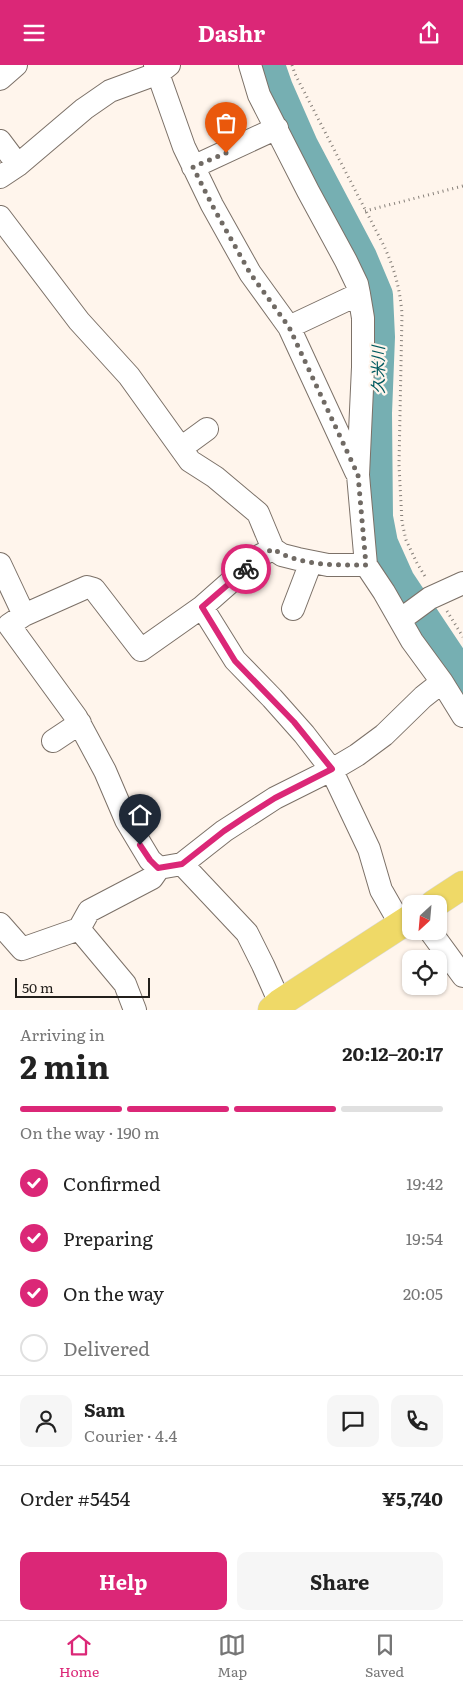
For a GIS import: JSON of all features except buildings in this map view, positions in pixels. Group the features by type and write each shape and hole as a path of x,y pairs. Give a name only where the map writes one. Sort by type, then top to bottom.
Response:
{"main road":[{"path":"448,895 463,885"},
{"path":"276,1006 402,925"}],"street":[{"path":"0,79 16,65"},
{"path":"250,65 259,95 357,284 363,318 363,367 358,475 366,565 404,618 412,641 442,682 463,716"},
{"path":"0,141 9,171 84,109 110,91 161,68 184,147 193,167 250,273 289,327 358,475"},
{"path":"193,167 277,128"},
{"path":"0,217 79,321 129,376 190,461 216,477 258,513 273,549 282,555 328,565 366,565"},
{"path":"289,327 359,294"},
{"path":"181,448 207,429"},
{"path":"11,623 99,583 94,589 144,658 261,555 273,549"},
{"path":"293,609 311,561"},
{"path":"0,564 11,623 80,723 105,771 126,820 150,860 158,868"},
{"path":"404,618 434,596 463,583"},
{"path":"202,607 235,661 279,705 332,769 366,843 381,890 402,917"},
{"path":"0,924 22,949 79,929 89,911 152,877 158,868 182,864 224,831 275,798 357,755 384,735 423,697 442,682"},
{"path":"53,741 80,723"},
{"path":"182,864 247,933 264,965 276,1006"},
{"path":"79,929 125,984 135,1010"},
{"path":"437,940 463,976"}],"path":[{"path":"292,65 294,74 366,211 394,269 400,292 402,313 399,465 402,522 406,540 434,596 463,637"},
{"path":"366,211 463,186"}],"waterway":[{"name":"久米川","path":"269,65 302,145 361,257 377,295 379,337 376,413 377,517 382,543 399,581 463,677"}],"way so far":[{"path":"226,153 193,167 250,273 289,327 358,475 366,565 328,565 282,555 273,549 261,555 246,569"}],"route":[{"path":"140,845 158,868 182,864 224,831 275,798 332,769 294,722 235,661 202,607 246,569"}]}
